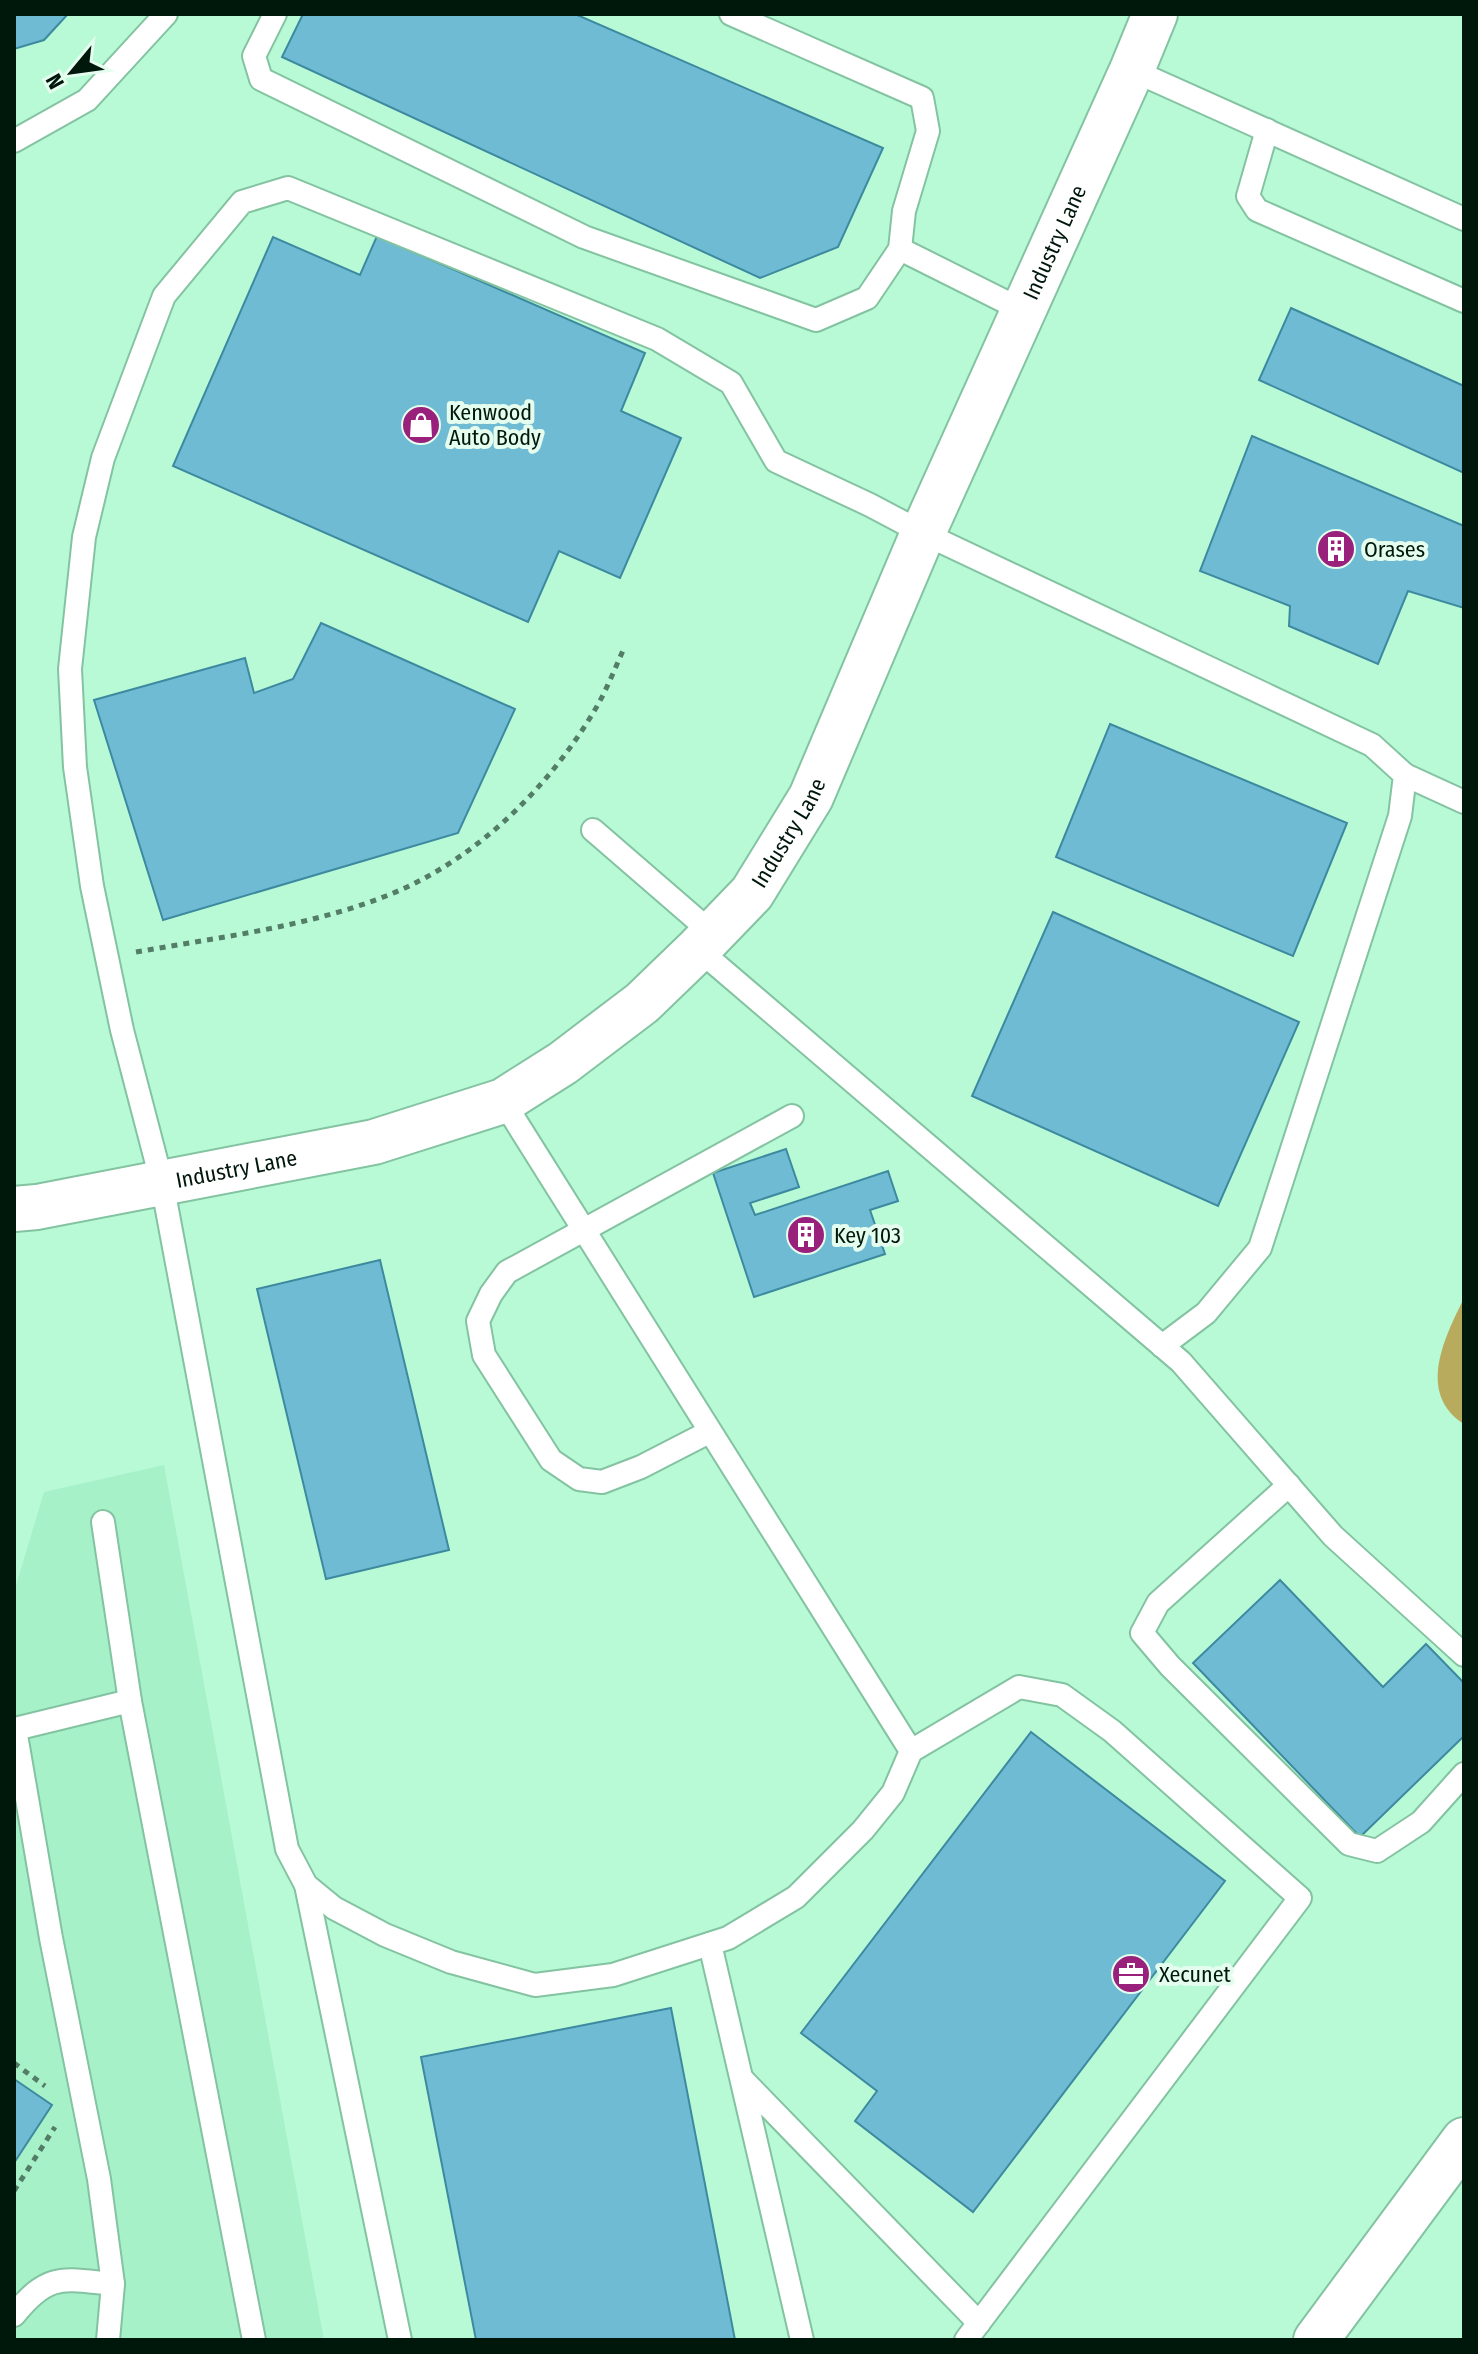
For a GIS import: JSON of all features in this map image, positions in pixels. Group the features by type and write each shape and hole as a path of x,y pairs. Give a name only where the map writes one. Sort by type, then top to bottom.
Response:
{"main road":[{"name":"Industry Lane","path":"14,1209 374,1142 503,1101 563,1063 642,1003 752,893 811,797 923,533 1155,14"},
{"path":"1316,2340 1464,2140"}],"lane":[{"path":"14,141 87,100 166,14"},
{"path":"275,14 254,56 261,79 584,237 816,320 867,298 900,249 904,211 928,131 922,98 731,14"},
{"path":"1132,70 1464,219"},
{"path":"1267,130 1248,196 1257,210 1464,301"},
{"path":"400,2340 306,1885 287,1849 162,1183 122,1030 92,886 75,753 70,669 84,537 103,458 164,296 242,202 288,188 657,339 731,383 776,461 1372,745 1405,775 1464,802"},
{"path":"900,249 1024,311"},
{"path":"1162,1346 1206,1313 1260,1248 1400,816 1405,775"},
{"path":"593,830 705,941 1181,1362 1333,1536 1464,1655"},
{"path":"503,1101 911,1751"},
{"path":"709,1432 641,1467 602,1482 579,1479 551,1460 484,1355 478,1321 491,1294 507,1272 792,1116"},
{"path":"1289,1485 1158,1603 1142,1633 1170,1666 1349,1844 1377,1851 1421,1822 1464,1774"},
{"path":"103,1522 130,1701 254,2340"},
{"path":"306,1885 334,1908 385,1935 451,1962 535,1985 613,1975 728,1938 796,1897 863,1830 893,1793 911,1751 1019,1687 1062,1695 1112,1731 1300,1898 972,2331 741,2078"},
{"path":"108,2340 113,2284 99,2179 51,1938 15,1729 130,1701"},
{"path":"710,1944 802,2340"},
{"path":"14,2315 41,2286 61,2279 113,2284"}],"path":[{"path":"107,957 323,917 388,895 438,870 485,838 565,756 595,710 625,646"},
{"path":"14,2063 38,2079 53,2094"},
{"path":"14,2191 58,2123"}],"shaded area":[{"path":"1464,1298 1464,1424 1449,1411 1441,1397 1438,1381 1443,1347"},
{"path":"164,1465 324,2340 14,2340 14,1592 44,1492"}],"building":[{"path":"14,14 68,14 44,40 14,49"},
{"path":"303,14 575,14 883,148 838,247 760,278 282,57"},
{"name":"Kenwood Auto Body","path":"377,236 645,353 621,411 681,438 620,578 559,551 528,622 173,466 273,237 360,275"},
{"path":"1291,308 1464,386 1464,473 1259,380"},
{"name":"Orases","path":"1252,436 1464,526 1464,608 1408,591 1378,664 1289,626 1290,606 1200,571"},
{"path":"321,623 515,709 458,833 163,920 94,700 245,658 254,693 293,679"},
{"path":"1110,724 1347,823 1293,956 1056,857"},
{"path":"1053,912 1299,1022 1218,1206 972,1096"},
{"name":"Key 103","path":"786,1149 799,1187 750,1203 755,1215 888,1171 898,1201 870,1210 885,1254 754,1297 713,1173"},
{"path":"380,1260 449,1550 326,1579 257,1289"},
{"path":"1280,1580 1383,1687 1426,1644 1464,1683 1464,1736 1360,1837 1193,1663"},
{"path":"1031,1732 1225,1881 973,2212 855,2121 877,2091 801,2033"},
{"path":"671,2008 735,2340 476,2340 421,2057"},
{"path":"14,2079 52,2105 14,2163"}],"place":[{"name":"Kenwood Auto Body","path":"421,425"},
{"name":"Orases","path":"1336,549"},
{"name":"Key 103","path":"806,1235"},
{"name":"Xecunet","path":"1131,1974"}]}
